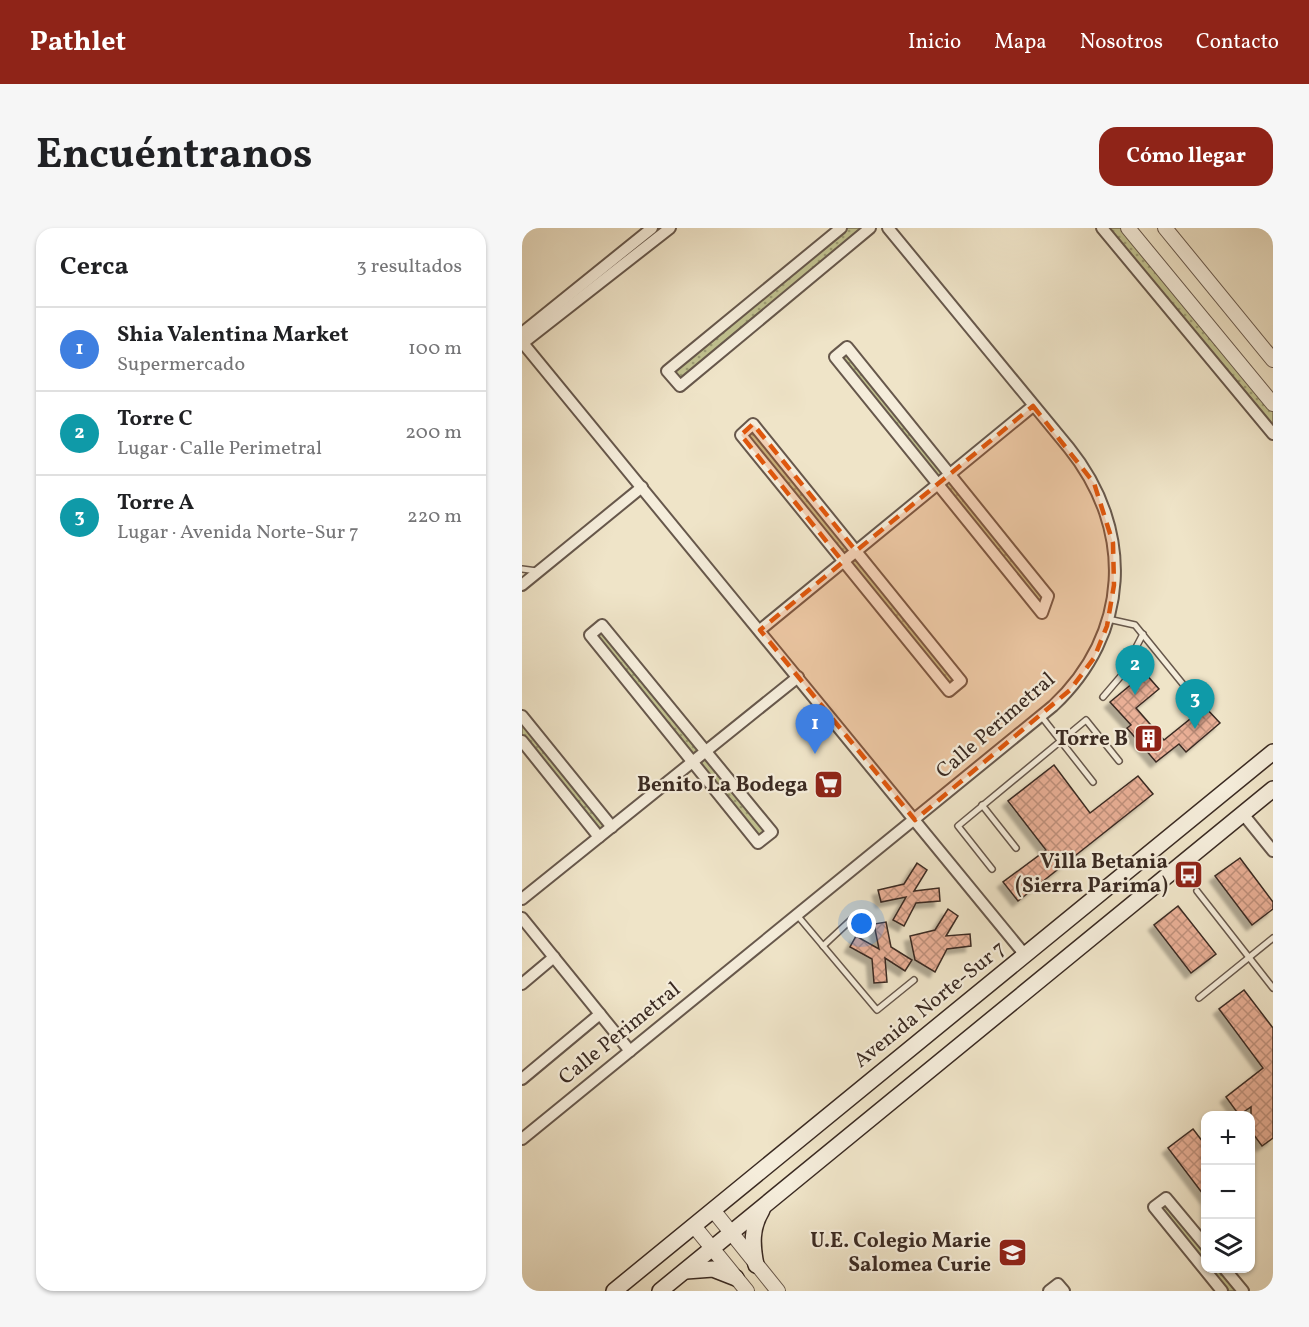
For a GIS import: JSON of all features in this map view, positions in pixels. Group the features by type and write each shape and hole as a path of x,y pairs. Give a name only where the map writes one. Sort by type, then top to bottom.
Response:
{"main road":[{"name":"Avenida Norte-Sur 7","path":"614,1291 1273,752"},
{"path":"660,1291 1273,789"},
{"path":"756,1265 752,1238 755,1225 766,1204"},
{"path":"683,1272 707,1269 736,1278"}],"street":[{"path":"522,333 654,231 670,228"},
{"path":"841,228 668,372 680,386 870,228"},
{"name":"Calle Perimetral","path":"522,1139 1041,716 1083,675 1101,643 1108,619 1114,561 1108,519 1102,501 1084,467 888,228"},
{"path":"1102,228 1273,434"},
{"path":"1128,228 1273,404"},
{"path":"1165,228 1273,360"},
{"path":"654,231 522,342 1025,955"},
{"path":"766,290 777,305"},
{"path":"847,347 950,474 1048,596 1042,613 835,357 847,347"},
{"path":"760,630 1033,406"},
{"path":"753,424 856,551 961,681 949,691 741,435 753,424"},
{"path":"522,585 642,487"},
{"path":"602,625 772,832 758,843 693,762 590,635 602,625"},
{"path":"522,899 798,677"},
{"path":"522,716 612,827"},
{"path":"522,741 599,837"},
{"path":"1243,814 1273,851"},
{"path":"522,918 630,1051"},
{"path":"522,984 554,957"},
{"path":"522,1079 600,1014"},
{"path":"1201,1240 1166,1198 1155,1208 1201,1265"},
{"path":"713,1210 778,1291"},
{"path":"694,1226 747,1291"},
{"path":"1207,1273 1222,1291"},
{"path":"1227,1273 1243,1291"},
{"path":"1049,1291 1058,1284 1064,1291"}],"lane":[{"path":"522,569 539,571"},
{"path":"1108,619 1135,625 1195,699"},
{"path":"1103,697 1121,675 1143,634"},
{"path":"1041,716 1093,782"},
{"path":"992,869 958,826 1086,720 1119,761"},
{"path":"982,806 1016,848"},
{"path":"1197,891 1273,988"},
{"path":"797,915 877,1010 914,980"},
{"path":"823,946 854,918"},
{"path":"1199,998 1273,938"}],"highlighted area":[{"path":"1033,406 1094,483 1113,543 1114,585 1107,626 1094,658 1070,690 915,820 760,630 843,562 741,435 753,424 856,551"}],"green space":[{"path":"841,228 870,228 680,386 667,371"},
{"path":"1102,228 1128,228 1273,404 1273,434"},
{"path":"847,347 1048,596 1042,613 835,357"},
{"path":"753,424 961,681 949,691 741,435"},
{"path":"602,625 772,832 758,843 590,635"},
{"path":"522,716 612,827 599,837 522,741"},
{"path":"1166,1198 1201,1241 1201,1265 1154,1207"},
{"path":"1207,1273 1227,1273 1243,1291 1222,1291"}],"building":[{"path":"1145,673 1159,689 1136,708 1164,740 1205,707 1220,723 1186,752 1179,744 1156,762 1127,728 1131,725 1110,702"},
{"path":"1054,765 1090,813 1138,776 1153,794 1018,901 1003,882 1046,850 1008,801"},
{"path":"1240,858 1273,902 1273,909 1252,925 1215,876"},
{"path":"917,863 927,870 914,891 939,888 940,901 916,903 904,926 893,920 906,897 881,902 878,890 904,884"},
{"path":"1178,906 1216,954 1191,973 1154,925"},
{"path":"948,909 958,916 946,936 970,934 971,946 947,949 935,972 915,960 910,936 935,930"},
{"path":"886,922 891,947 912,960 905,971 885,958 887,982 874,983 872,959 850,947 856,936 879,949 874,924"},
{"path":"1244,990 1273,1028 1273,1138 1262,1146 1255,1136 1255,1111 1251,1111 1251,1107 1245,1111 1236,1111 1226,1097 1263,1068 1219,1009"},
{"path":"1193,1129 1201,1139 1201,1191 1168,1148"}],"place":[{"name":"Torre C","path":"1135,695"},
{"name":"Torre A","path":"1195,729"},
{"name":"Torre B","path":"1149,739"},
{"name":"Shia Valentina Market","path":"815,754"},
{"name":"Benito La Bodega","path":"829,785"},
{"name":"Villa Betania (Sierra Parima)","path":"1189,874"},
{"name":"U.E. Colegio Marie Salomea Curie","path":"1012,1253"}]}
